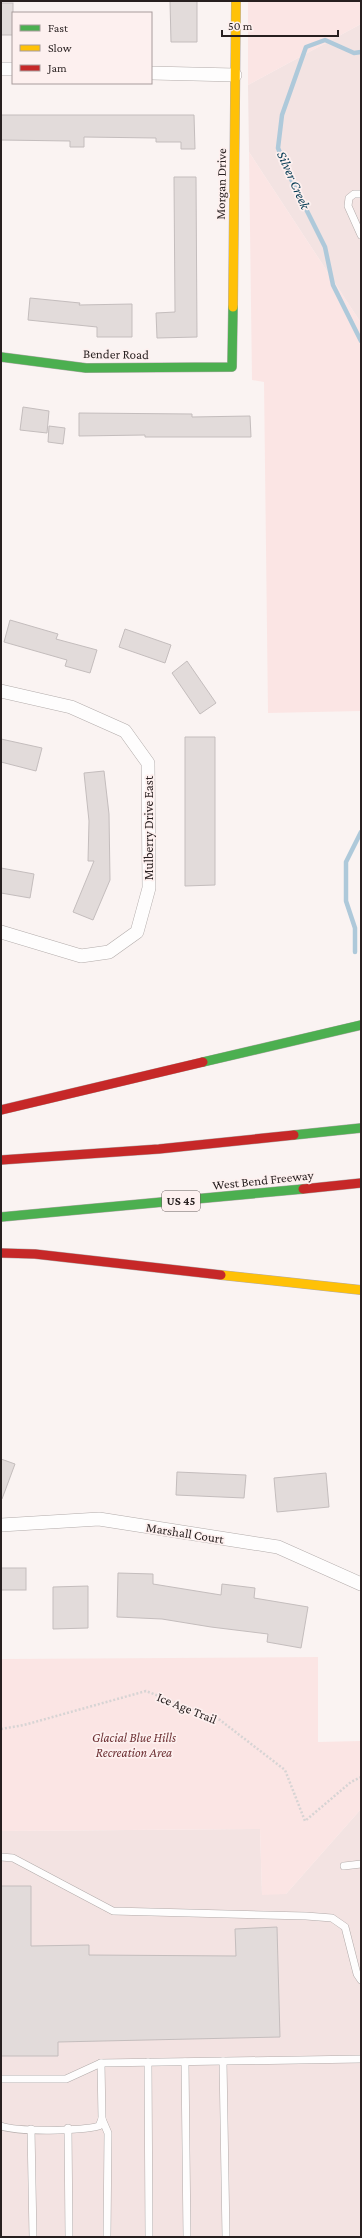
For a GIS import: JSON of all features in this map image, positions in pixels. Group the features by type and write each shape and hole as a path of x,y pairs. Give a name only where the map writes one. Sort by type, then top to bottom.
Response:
{"main road":[{"name":"Morgan Drive","path":"232,368 236,1"},
{"name":"Bender Road","path":"1,357 86,368 232,368"},
{"path":"1,1110 361,1025"},
{"path":"1,1160 159,1149 361,1128"},
{"name":"West Bend Freeway","path":"1,1217 156,1204 361,1182"},
{"path":"1,1253 35,1254 361,1290"}],"street":[{"path":"1,69 12,70"},
{"path":"152,73 236,75"},
{"name":"Mulberry Drive East","path":"1,691 71,707 125,731 148,763 149,888 136,932 109,952 81,956 1,932"},
{"name":"Marshall Court","path":"1,1525 99,1519 278,1547 361,1584"}],"lane":[{"path":"361,194 354,194 349,198 348,206 361,235"},
{"path":"1,1857 13,1858 113,1911 332,1918 345,1927 357,1974 361,1980"},
{"path":"344,1866 361,1864"},
{"path":"1,2079 66,2079 101,2063 361,2059"},
{"path":"223,2061 226,2237"},
{"path":"148,2062 149,2237"},
{"path":"185,2062 188,2237"},
{"path":"101,2063 102,2119 108,2133 107,2237"},
{"path":"1,2126 12,2129 31,2129 99,2126 102,2119"},
{"path":"68,2128 69,2237"},
{"path":"31,2129 33,2237"}],"path":[{"name":"Ice Age Trail","path":"1,1729 24,1725 146,1690 220,1720 285,1770 305,1821 351,1782 361,1777"}],"shaded area":[{"path":"361,24 361,323 249,152 248,85"},
{"path":"361,1809 361,2237 1,2237 1,1831 260,1829 262,1894 286,1894"}],"green space":[{"path":"248,1 361,1 361,24 248,85"},
{"path":"249,152 361,323 361,711 268,713 264,382 252,380"},
{"name":"Glacial Blue Hills Recreation Area","path":"318,1657 318,1742 361,1741 361,1809 286,1894 262,1895 260,1829 1,1831 1,1659"}],"building":[{"path":"170,1 197,1 197,42 171,42"},
{"path":"1,3 13,3 12,35 1,35"},
{"path":"1,115 194,115 195,149 181,149 181,142 156,142 156,138 84,137 84,147 70,147 70,141 1,140"},
{"path":"174,177 196,177 197,337 157,338 156,313 175,312"},
{"path":"30,298 80,303 79,305 132,304 132,337 97,337 97,327 28,320"},
{"path":"23,407 49,411 47,433 20,430"},
{"path":"79,413 192,414 192,417 250,416 251,437 145,437 145,435 79,436"},
{"path":"49,426 65,428 63,444 48,442"},
{"path":"10,620 58,634 56,639 97,650 90,673 65,666 67,660 4,642"},
{"path":"125,629 171,645 165,663 119,647"},
{"path":"187,661 216,703 200,714 172,673"},
{"path":"185,737 215,737 215,885 185,886"},
{"path":"1,739 42,748 36,771 1,762"},
{"path":"104,771 109,814 110,880 93,920 73,912 94,861 88,861 89,821 84,773"},
{"path":"1,868 34,874 30,898 1,893"},
{"path":"1,1459 15,1464 2,1499 1,1499"},
{"path":"177,1472 246,1475 244,1498 176,1495"},
{"path":"326,1473 329,1507 277,1512 274,1478"},
{"path":"1,1568 26,1568 26,1590 1,1590"},
{"path":"118,1573 153,1574 153,1584 221,1595 222,1584 255,1588 254,1598 308,1607 301,1648 267,1642 268,1634 162,1619 117,1617"},
{"path":"88,1586 88,1628 53,1629 53,1587"},
{"path":"1,1886 31,1886 31,1946 89,1945 89,1955 236,1956 235,1929 277,1927 280,2037 58,2042 58,2056 1,2056"}],"waterway":[{"name":"Silver Creek","path":"361,52 354,53 325,40 306,47 282,115 278,148 292,181 325,247 333,285 361,341"},
{"name":"Silver Creek","path":"355,952 355,928 346,901 346,862 361,832"}],"traffic: fast":[{"path":"1,357 86,368 232,367 233,307"},
{"path":"203,1062 361,1025"},
{"path":"294,1135 361,1128"},
{"path":"1,1217 303,1189"}],"traffic: slow":[{"path":"233,307 236,1"},
{"path":"221,1275 361,1290"}],"traffic: jam":[{"path":"1,1110 203,1062"},
{"path":"1,1160 159,1149 294,1135"},
{"path":"303,1189 361,1183"},
{"path":"1,1253 35,1254 221,1275"}]}
